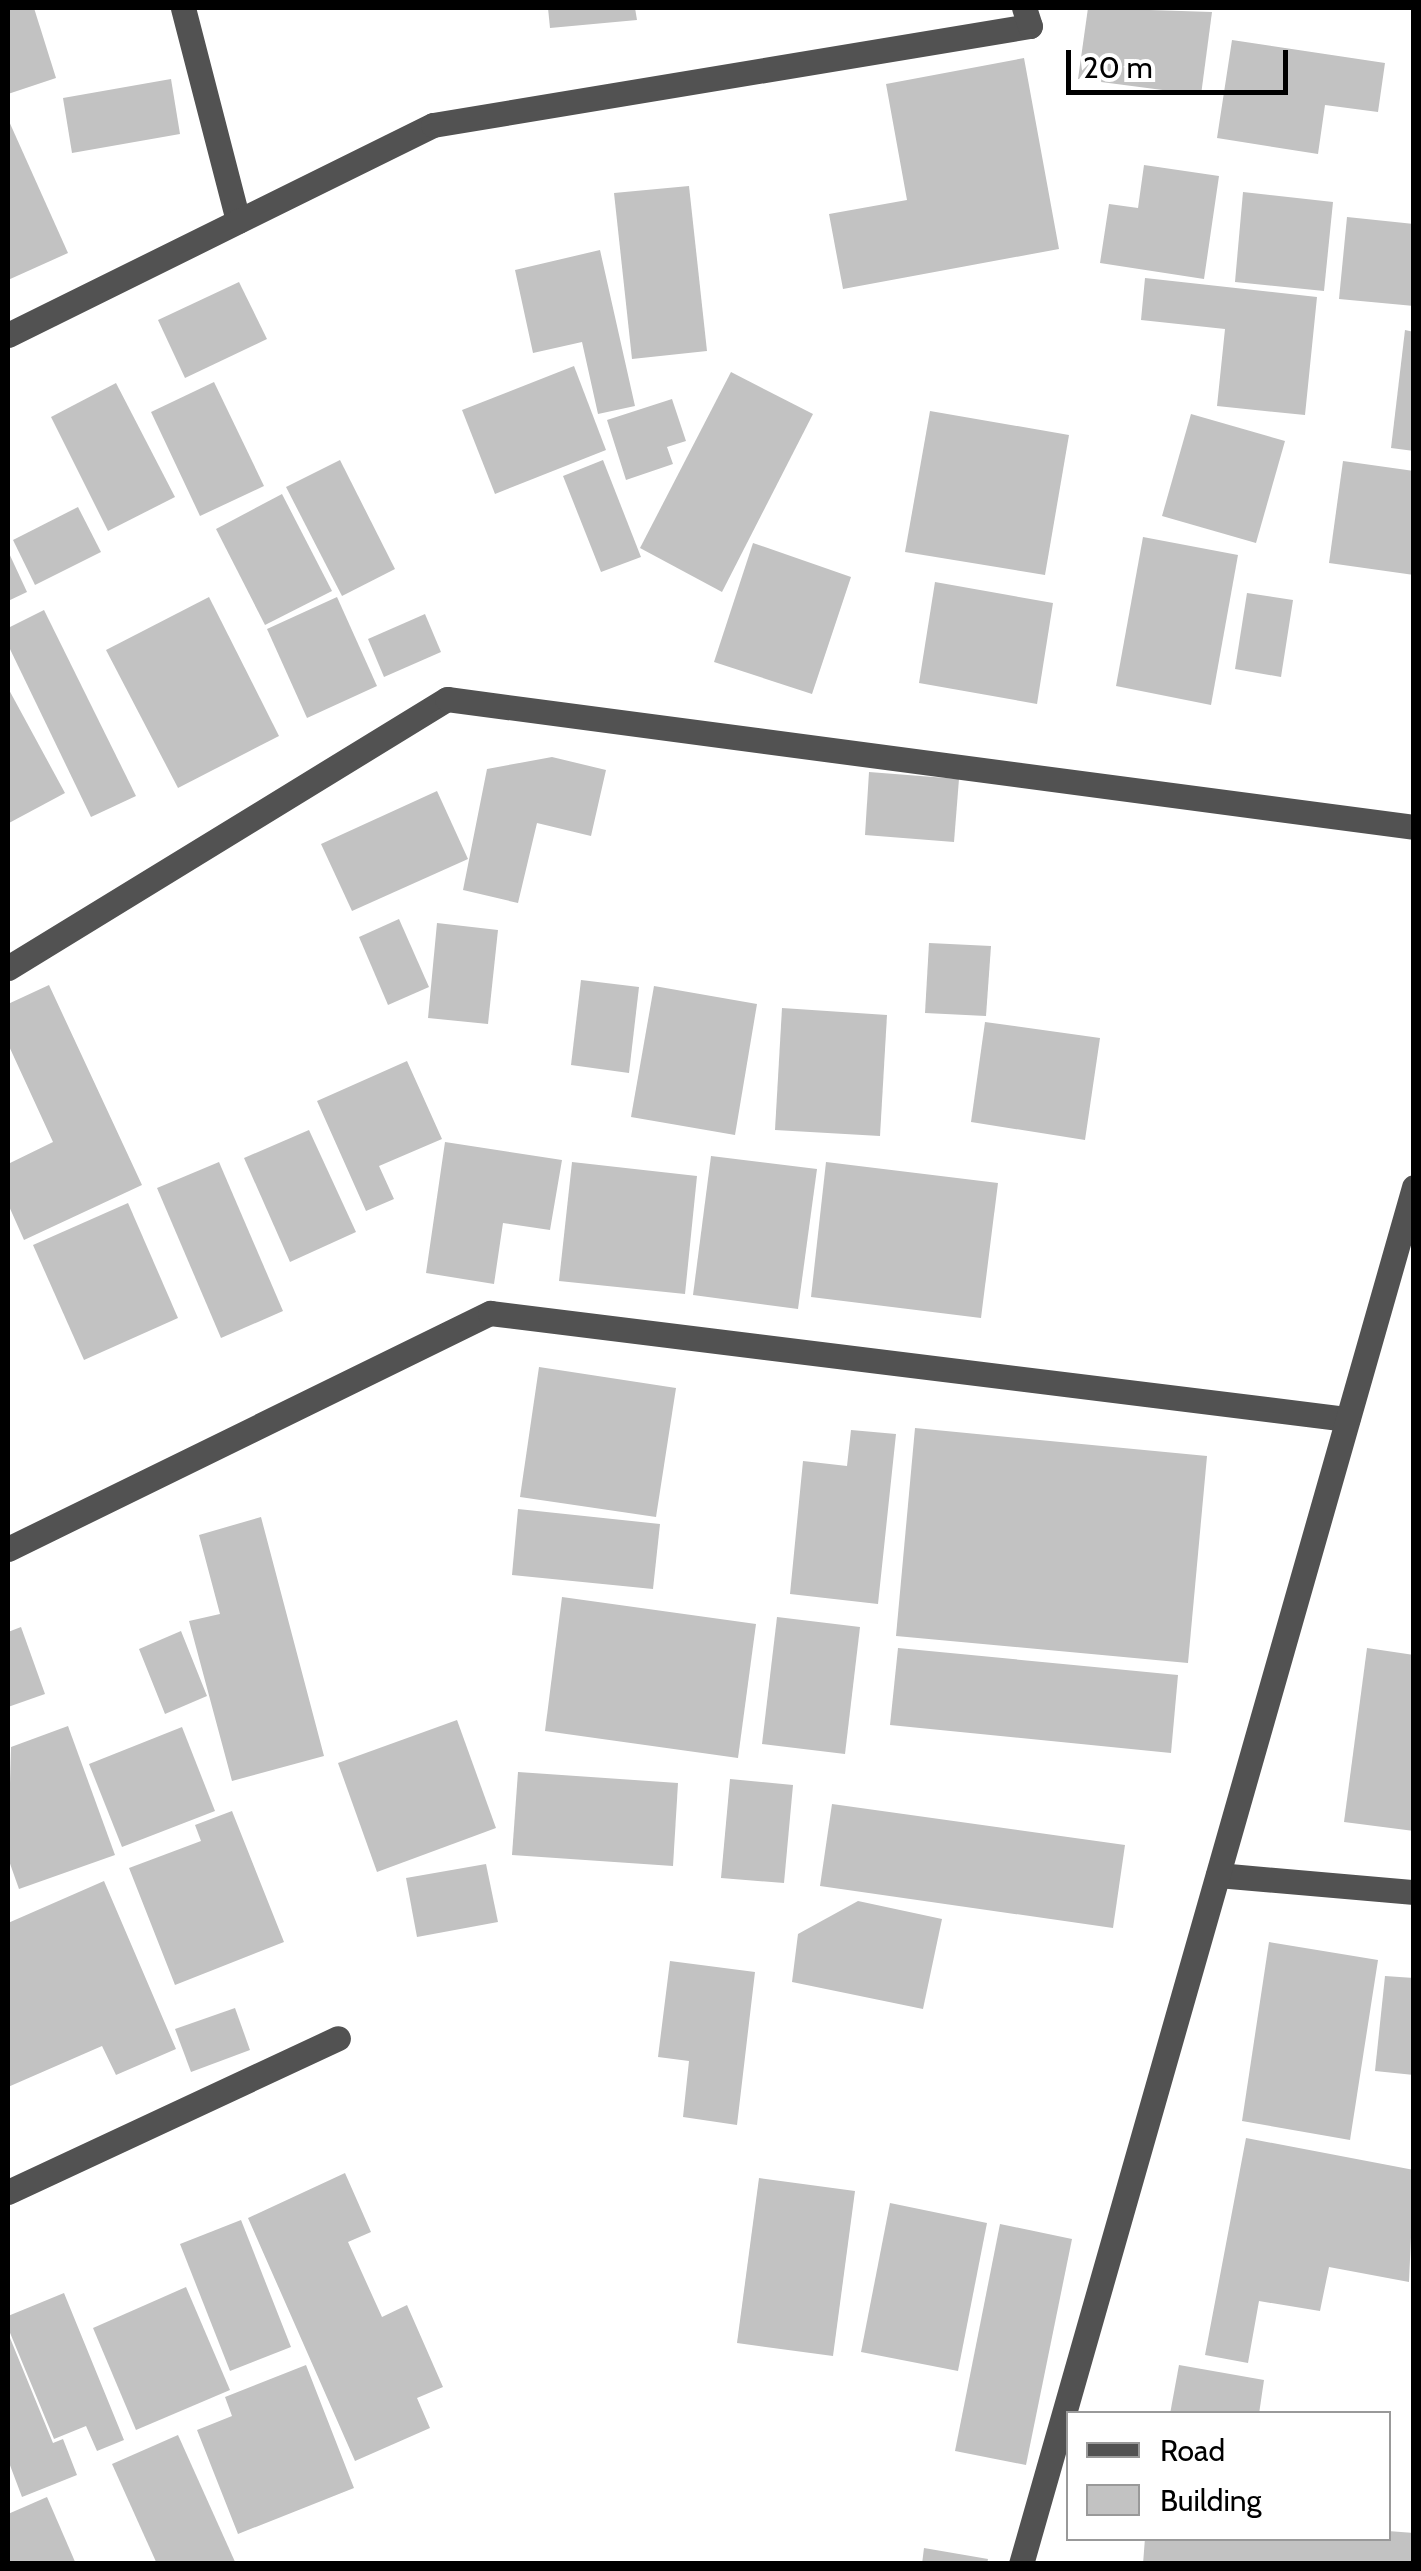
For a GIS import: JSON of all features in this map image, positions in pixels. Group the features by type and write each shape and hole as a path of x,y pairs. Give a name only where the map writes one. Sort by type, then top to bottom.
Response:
{"street":[{"path":"183,8 238,220"},
{"path":"8,335 433,124 1030,26 1024,8"},
{"path":"8,968 447,699 1414,827"},
{"path":"1021,2564 1414,1187"},
{"path":"8,1549 490,1312 1347,1419"},
{"path":"1218,1876 1414,1892"},
{"path":"8,2192 338,2038"}],"building":[{"path":"8,8 34,8 56,78 8,94"},
{"path":"548,8 635,8 637,20 550,28"},
{"path":"1088,8 1212,12 1201,95 1078,79"},
{"path":"1232,40 1385,63 1378,112 1325,105 1318,154 1217,138"},
{"path":"1024,58 1059,249 843,289 829,214 907,200 886,84"},
{"path":"171,79 180,134 72,153 63,98"},
{"path":"8,119 68,253 8,280"},
{"path":"1144,165 1219,176 1204,279 1100,263 1109,204 1138,208"},
{"path":"689,186 707,351 632,359 614,193"},
{"path":"1243,192 1333,202 1324,291 1235,282"},
{"path":"1347,217 1414,224 1414,306 1339,299"},
{"path":"600,250 635,406 598,414 582,342 533,353 515,270"},
{"path":"1145,278 1317,297 1305,415 1217,406 1225,329 1141,320"},
{"path":"239,282 267,339 185,378 158,320"},
{"path":"1405,330 1414,332 1414,451 1391,448"},
{"path":"574,366 606,450 495,494 462,410"},
{"path":"731,372 813,414 722,592 640,548"},
{"path":"214,382 264,486 200,516 151,412"},
{"path":"116,383 175,497 108,531 51,417"},
{"path":"672,399 686,441 667,447 673,464 626,480 607,420"},
{"path":"930,411 1069,435 1045,575 905,552"},
{"path":"1191,414 1285,441 1256,543 1162,516"},
{"path":"340,460 395,569 342,596 286,487"},
{"path":"603,460 641,557 601,572 563,476"},
{"path":"1343,461 1414,471 1414,575 1329,563"},
{"path":"282,494 332,591 265,625 216,529"},
{"path":"78,507 101,552 35,585 13,540"},
{"path":"1143,537 1238,555 1211,705 1116,686"},
{"path":"753,543 851,577 812,694 714,662"},
{"path":"8,551 27,592 8,601"},
{"path":"935,582 1053,603 1037,704 919,683"},
{"path":"1247,593 1293,600 1281,677 1235,669"},
{"path":"209,597 279,736 178,788 106,650"},
{"path":"337,597 377,686 307,718 267,629"},
{"path":"44,610 136,796 91,817 8,645 8,628"},
{"path":"425,614 441,652 384,677 368,639"},
{"path":"8,688 65,793 9,823 8,821"},
{"path":"552,757 606,770 591,836 537,823 518,903 463,890 487,769"},
{"path":"869,772 959,779 954,842 865,835"},
{"path":"437,791 468,859 352,911 321,844"},
{"path":"399,919 429,987 388,1005 359,937"},
{"path":"437,923 498,930 488,1024 428,1018"},
{"path":"929,943 991,946 986,1016 925,1013"},
{"path":"581,980 639,987 629,1073 571,1065"},
{"path":"49,985 142,1185 24,1240 8,1204 8,1164 53,1142 8,1044 8,1004"},
{"path":"654,986 757,1004 735,1135 631,1117"},
{"path":"782,1008 887,1015 880,1136 775,1130"},
{"path":"985,1022 1100,1038 1085,1140 971,1122"},
{"path":"407,1061 442,1139 379,1166 394,1199 366,1211 317,1101"},
{"path":"309,1130 356,1232 290,1262 244,1158"},
{"path":"445,1142 562,1160 550,1230 503,1223 494,1284 426,1273"},
{"path":"711,1156 817,1169 798,1309 693,1295"},
{"path":"219,1162 283,1311 221,1338 157,1188"},
{"path":"572,1162 697,1176 685,1294 559,1281"},
{"path":"826,1162 998,1183 981,1318 811,1297"},
{"path":"128,1203 178,1318 84,1360 33,1245"},
{"path":"539,1367 676,1388 656,1517 520,1497"},
{"path":"915,1428 1207,1456 1188,1663 896,1636"},
{"path":"851,1430 896,1434 878,1604 790,1594 803,1461 847,1466"},
{"path":"518,1509 660,1524 653,1589 512,1575"},
{"path":"261,1517 324,1756 232,1781 189,1621 220,1614 199,1535"},
{"path":"562,1597 756,1624 738,1758 545,1731"},
{"path":"777,1617 860,1627 845,1754 762,1744"},
{"path":"21,1627 45,1694 8,1707 8,1632"},
{"path":"181,1631 207,1696 165,1714 139,1649"},
{"path":"898,1648 1178,1675 1171,1753 890,1725"},
{"path":"1367,1648 1414,1655 1414,1831 1344,1822"},
{"path":"457,1720 496,1828 377,1872 338,1763"},
{"path":"68,1726 115,1855 19,1889 8,1858 11,1747"},
{"path":"182,1727 215,1811 122,1847 89,1764"},
{"path":"518,1772 678,1783 673,1866 512,1855"},
{"path":"730,1779 793,1785 784,1883 721,1878"},
{"path":"832,1804 1125,1845 1113,1928 820,1886"},
{"path":"232,1811 284,1942 175,1985 129,1868 201,1841 195,1825"},
{"path":"486,1864 498,1922 417,1937 406,1878"},
{"path":"104,1881 176,2049 116,2075 102,2046 8,2087 8,1923"},
{"path":"858,1901 942,1919 923,2009 792,1982 798,1934"},
{"path":"1269,1942 1378,1960 1350,2140 1242,2121"},
{"path":"670,1961 755,1972 737,2125 683,2117 689,2061 658,2057"},
{"path":"1385,1976 1414,1978 1414,2075 1375,2071"},
{"path":"235,2008 250,2050 191,2072 175,2029"},
{"path":"1246,2138 1414,2170 1409,2282 1329,2267 1320,2311 1259,2301 1248,2363 1205,2355"},
{"path":"345,2173 371,2232 348,2242 382,2317 407,2305 443,2387 417,2398 430,2428 355,2461 248,2218"},
{"path":"759,2178 855,2191 833,2356 737,2343"},
{"path":"890,2203 987,2223 958,2371 861,2352"},
{"path":"241,2220 291,2347 230,2371 180,2244"},
{"path":"1000,2224 1072,2239 1026,2465 955,2451"},
{"path":"186,2287 230,2390 136,2430 93,2328"},
{"path":"64,2293 124,2440 97,2451 86,2426 54,2439 8,2328 8,2316"},
{"path":"8,2333 53,2443 63,2439 77,2475 22,2497 8,2460"},
{"path":"306,2365 354,2488 238,2534 197,2430 232,2416 225,2397"},
{"path":"1179,2365 1264,2380 1259,2411 1171,2411"},
{"path":"178,2435 236,2564 157,2564 112,2464"},
{"path":"47,2497 76,2564 8,2564 8,2514"},
{"path":"1391,2531 1414,2533 1414,2564 1143,2564 1145,2541 1391,2541"},
{"path":"924,2548 988,2559 987,2564 922,2564"}]}
